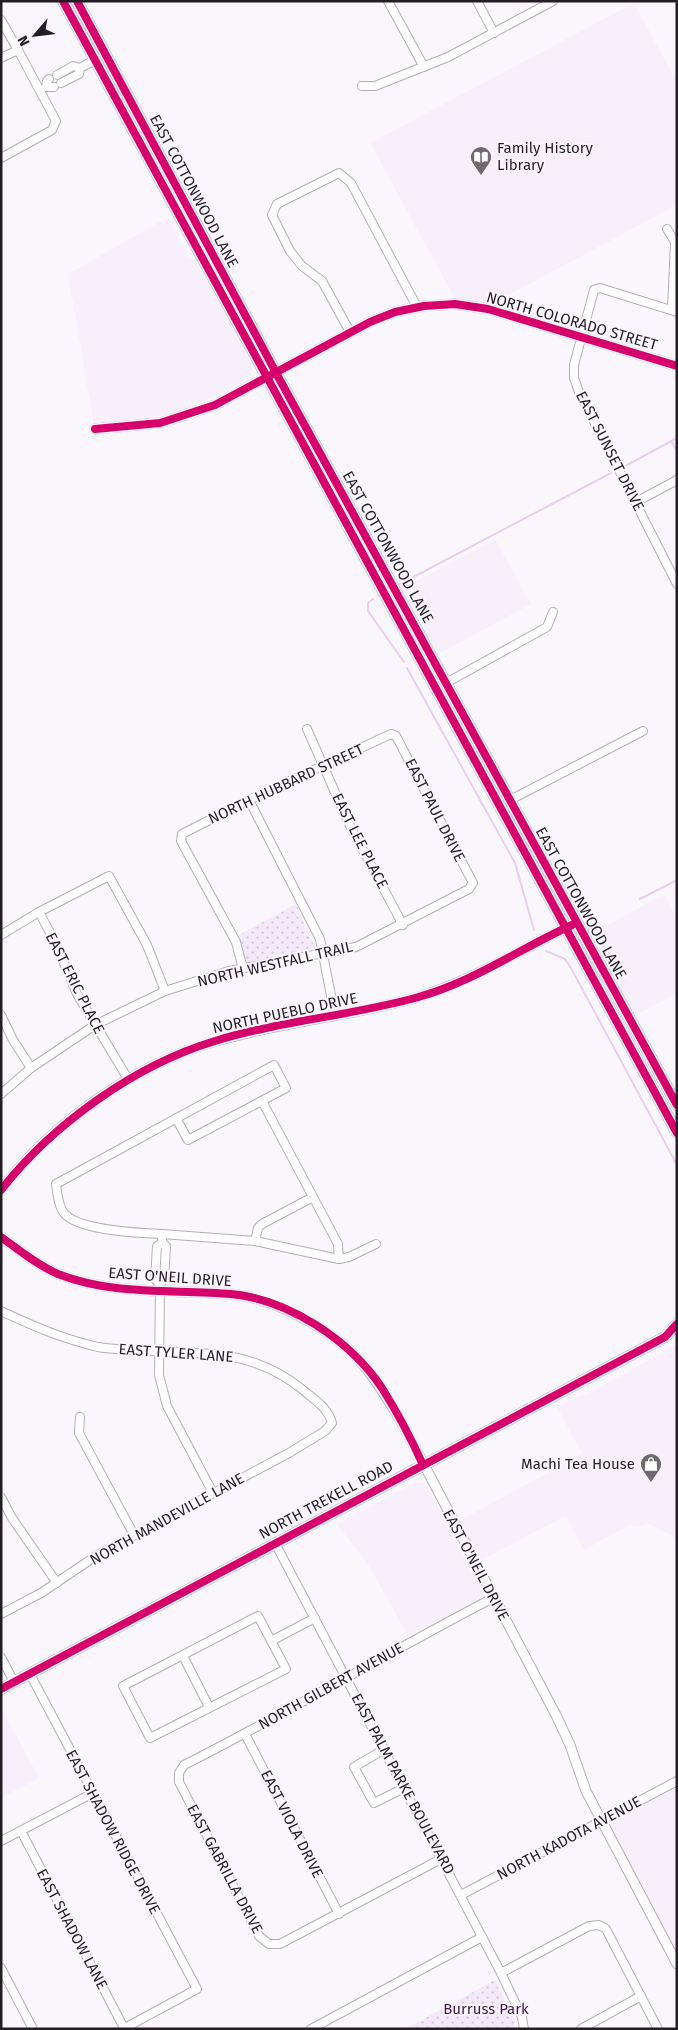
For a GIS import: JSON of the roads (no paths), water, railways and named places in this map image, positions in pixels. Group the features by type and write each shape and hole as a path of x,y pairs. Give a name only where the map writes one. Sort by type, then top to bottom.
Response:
{"main road":[{"name":"EAST COTTONWOOD LANE","path":"63,1 677,1133"},
{"name":"EAST COTTONWOOD LANE","path":"77,1 276,372 677,1105"},
{"name":"NORTH TREKELL ROAD","path":"1,1689 665,1337 677,1324"},
{"name":"NORTH TREKELL ROAD","path":"665,1337 677,1337"}],"street":[{"path":"388,1 424,67"},
{"path":"477,1 494,33"},
{"path":"362,86 375,86 424,67 494,33 553,1"},
{"path":"1,20 18,50 47,86 56,122 55,126 1,158"},
{"path":"1,58 18,50"},
{"path":"80,68 79,74 63,82 59,74 74,66 80,68 95,60"},
{"path":"350,332 322,281 302,266 290,251 272,216 277,204 339,173 351,183 417,308"},
{"path":"667,229 676,242 674,311"},
{"name":"EAST SUNSET DRIVE","path":"674,311 600,288 594,290 574,365 576,385 677,584"},
{"name":"NORTH COLORADO STREET","path":"95,429 160,422 215,405 350,332 395,312 417,308 455,304 488,309 677,366"},
{"path":"636,502 677,480"},
{"path":"446,683 547,627 553,612"},
{"name":"EAST LEE PLACE","path":"307,729 350,826 403,925"},
{"path":"510,800 643,731"},
{"name":"NORTH HUBBARD STREET","path":"242,969 236,942 181,841 182,834 249,800 392,734 396,736"},
{"name":"EAST PAUL DRIVE","path":"396,736 473,883"},
{"path":"249,800 316,928 323,952 335,1016"},
{"path":"1,934 109,876 147,945 165,990"},
{"name":"NORTH WESTFALL TRAIL","path":"1,1094 31,1068 95,1025 165,990 242,969 356,947 403,925 470,889 473,883"},
{"name":"EAST ERIC PLACE","path":"39,912 56,944 77,994 128,1079"},
{"name":"NORTH PUEBLO DRIVE","path":"1,1190 39,1146 128,1079 214,1041 416,998 487,971 576,923"},
{"path":"1,1015 13,1040 31,1068"},
{"path":"176,1118 188,1140 286,1088 274,1065 176,1118 56,1184 61,1210 66,1216 104,1229 162,1238 255,1241 339,1259 349,1257 376,1244"},
{"path":"262,1101 338,1244 339,1259"},
{"path":"255,1241 258,1228 262,1224 313,1197"},
{"name":"EAST O'NEIL DRIVE","path":"1,1236 32,1260 58,1273 114,1288 160,1288 233,1294 281,1307 308,1321 359,1360 381,1387 557,1717 586,1791 677,1964"},
{"path":"162,1238 166,1246 164,1279 160,1288 159,1375 167,1406 213,1493"},
{"name":"EAST TYLER LANE","path":"1,1311 49,1334 99,1347 158,1352 218,1353 251,1360 283,1374 320,1403 329,1414 332,1423"},
{"path":"80,1417 79,1433 134,1535"},
{"name":"NORTH MANDEVILLE LANE","path":"1,1614 57,1583 96,1556 290,1453 325,1431 332,1423"},
{"path":"1,1497 12,1518 57,1583"},
{"name":"EAST PALM PARKE BOULEVARD","path":"275,1543 347,1676 502,1973 522,2017 524,2029"},
{"name":"NORTH GILBERT AVENUE","path":"179,1782 179,1773 184,1765 246,1734 347,1676 494,1598"},
{"path":"258,1616 286,1669 150,1738 123,1686 183,1656 258,1616"},
{"path":"271,1641 315,1618"},
{"path":"183,1656 209,1708"},
{"path":"1,1657 14,1682"},
{"name":"EAST SHADOW RIDGE DRIVE","path":"30,1674 197,1989 124,2029"},
{"name":"EAST VIOLA DRIVE","path":"246,1734 339,1914"},
{"path":"385,1749 354,1767 374,1803 404,1788"},
{"name":"NORTH KADOTA AVENUE","path":"461,1895 677,1781"},
{"name":"EAST GABRILLA DRIVE","path":"179,1782 259,1936 269,1944 280,1944 339,1914"},
{"path":"1,1840 93,1793"},
{"name":"EAST SHADOW LANE","path":"20,1830 124,2029"},
{"path":"339,1914 442,1859"},
{"path":"502,1973 589,1926 599,1925 606,1929 658,2029"},
{"path":"311,2029 482,1937"},
{"path":"1,1968 33,2029"},
{"path":"581,2029 641,1996"}],"waterway":[{"path":"627,465 677,438"},
{"path":"671,441 677,451"},
{"path":"400,584 611,473"},
{"path":"373,599 368,603 368,611 404,662"},
{"path":"407,668 515,863 534,930"},
{"path":"640,899 677,880"},
{"path":"588,930 594,923"},
{"path":"546,951 565,959 571,968 677,1165"}],"place":[{"name":"Family History Library","path":"481,176"},
{"name":"Machi Tea House","path":"651,1483"}],"park label":[{"name":"Burruss Park","path":"486,2009"}]}
